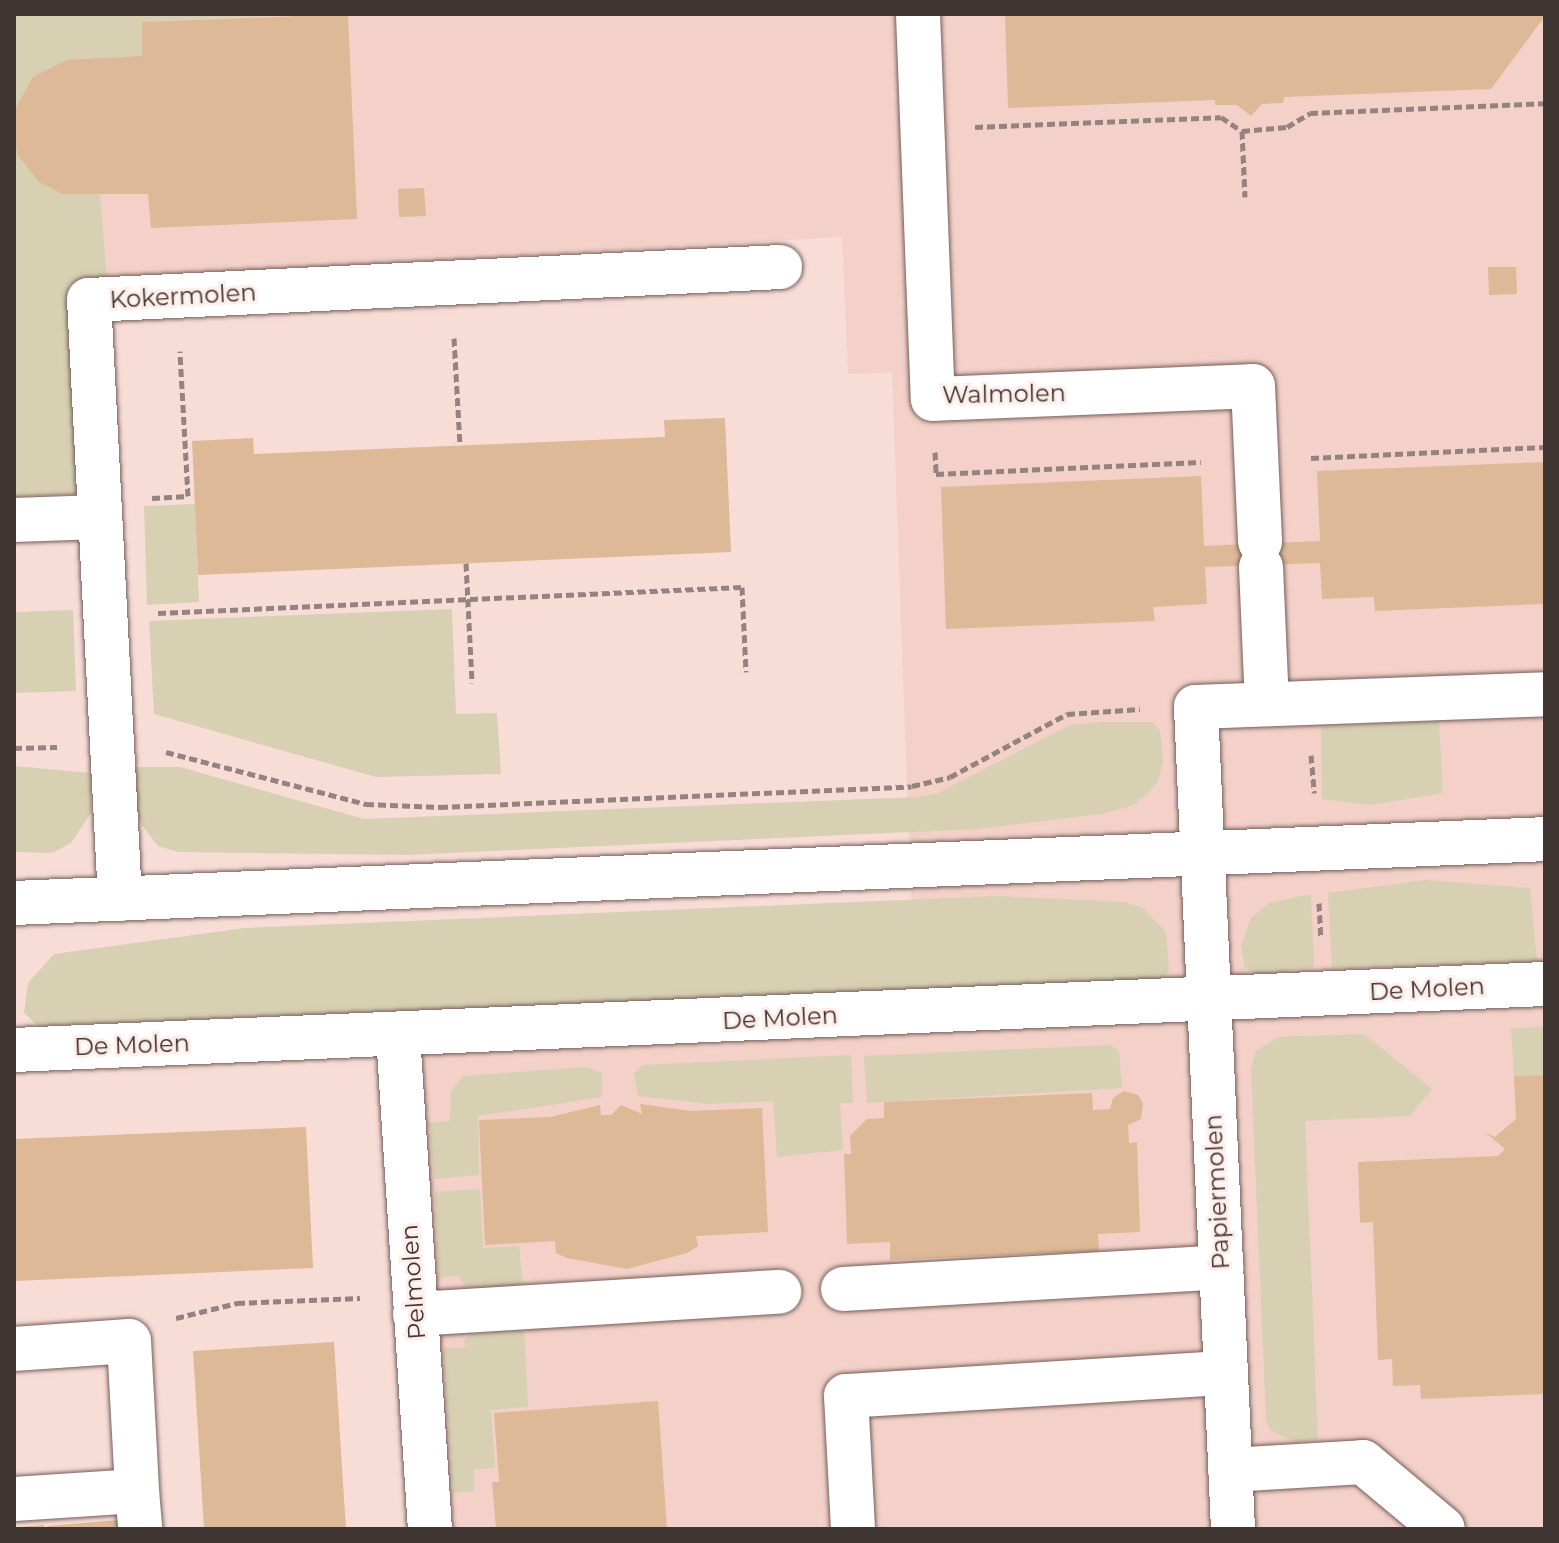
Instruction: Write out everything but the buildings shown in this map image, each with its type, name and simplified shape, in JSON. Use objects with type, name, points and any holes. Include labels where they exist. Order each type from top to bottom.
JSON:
[{"type":"street","name":"Walmolen","points":[[918,14],[933,399],[1253,386],[1267,704]]},
{"type":"street","name":"Kokermolen","points":[[120,899],[89,300],[780,267]]},
{"type":"street","points":[[14,520],[100,509]]},
{"type":"street","points":[[1204,854],[1196,707],[1545,694]]},
{"type":"street","points":[[14,903],[1545,839]]},
{"type":"street","name":"Papiermolen","points":[[1204,854],[1233,1529]]},
{"type":"street","name":"De Molen","points":[[14,1050],[1545,984]]},
{"type":"street","name":"Pelmolen","points":[[398,1035],[430,1529]]},
{"type":"street","points":[[843,1289],[1221,1267]]},
{"type":"street","points":[[415,1305],[779,1292]]},
{"type":"street","points":[[14,1349],[129,1341],[138,1510],[14,1499]]},
{"type":"street","points":[[853,1529],[846,1396],[1225,1373]]},
{"type":"street","points":[[1230,1470],[1363,1462],[1443,1529]]},
{"type":"path","points":[[922,129],[1221,117],[1242,131],[1287,127],[1310,113],[1545,103]]},
{"type":"path","points":[[1242,131],[1245,197]]},
{"type":"path","points":[[451,283],[460,445]]},
{"type":"path","points":[[100,509],[188,496],[188,296]]},
{"type":"path","points":[[466,563],[472,683]]},
{"type":"path","points":[[105,615],[742,587],[746,672]]},
{"type":"path","points":[[112,748],[190,756],[366,804],[440,807],[912,786],[950,777],[1067,714],[1196,707]]},
{"type":"path","points":[[129,1341],[156,1323],[237,1303],[415,1305]]},
{"type":"shaded area","points":[[14,14],[1545,14],[1545,1529],[411,1529],[375,949],[912,925],[892,373],[848,374],[842,237],[14,284]]},
{"type":"shaded area","points":[[14,14],[310,14],[142,22],[143,73],[99,179],[107,281],[69,284],[77,494],[14,497]]},
{"type":"shaded area","points":[[195,504],[199,602],[147,605],[144,506]]},
{"type":"shaded area","points":[[452,609],[456,714],[497,713],[501,774],[376,777],[154,714],[149,621]]},
{"type":"shaded area","points":[[73,610],[76,691],[14,693],[14,612]]},
{"type":"shaded area","points":[[1439,721],[1443,793],[1370,805],[1322,799],[1321,727]]},
{"type":"shaded area","points":[[1152,722],[1160,730],[1163,763],[1158,781],[1147,794],[1131,806],[1101,814],[978,829],[406,855],[178,852],[158,846],[135,816],[132,772],[138,767],[180,767],[364,819],[918,797],[938,793],[1070,725]]},
{"type":"shaded area","points":[[14,766],[91,773],[91,813],[71,843],[52,853],[14,852]]},
{"type":"shaded area","points":[[1426,880],[1530,888],[1537,962],[1332,969],[1328,893]]},
{"type":"shaded area","points":[[1311,894],[1314,967],[1258,975],[1245,968],[1241,946],[1251,918],[1269,903]]},
{"type":"shaded area","points":[[995,896],[1124,902],[1143,908],[1166,932],[1169,971],[1159,979],[38,1026],[24,1013],[28,983],[54,954],[245,928]]},
{"type":"shaded area","points":[[1545,1027],[1545,1075],[1514,1076],[1511,1028]]},
{"type":"shaded area","points":[[1364,1034],[1432,1089],[1410,1116],[1305,1121],[1318,1440],[1295,1442],[1270,1430],[1266,1420],[1251,1068],[1256,1051],[1278,1037]]},
{"type":"shaded area","points":[[1110,1045],[1119,1051],[1122,1088],[867,1103],[864,1056]]},
{"type":"shaded area","points":[[851,1055],[853,1103],[840,1103],[843,1150],[777,1157],[773,1101],[710,1104],[638,1096],[634,1073],[643,1065]]},
{"type":"shaded area","points":[[587,1067],[602,1073],[602,1097],[478,1116],[479,1175],[434,1179],[429,1123],[450,1121],[451,1091],[463,1076]]},
{"type":"shaded area","points":[[480,1189],[483,1248],[519,1246],[523,1288],[467,1289],[458,1276],[439,1277],[434,1192]]},
{"type":"shaded area","points":[[524,1331],[528,1407],[491,1410],[495,1468],[474,1469],[474,1491],[453,1493],[443,1348],[465,1348],[464,1340],[472,1334]]}]
